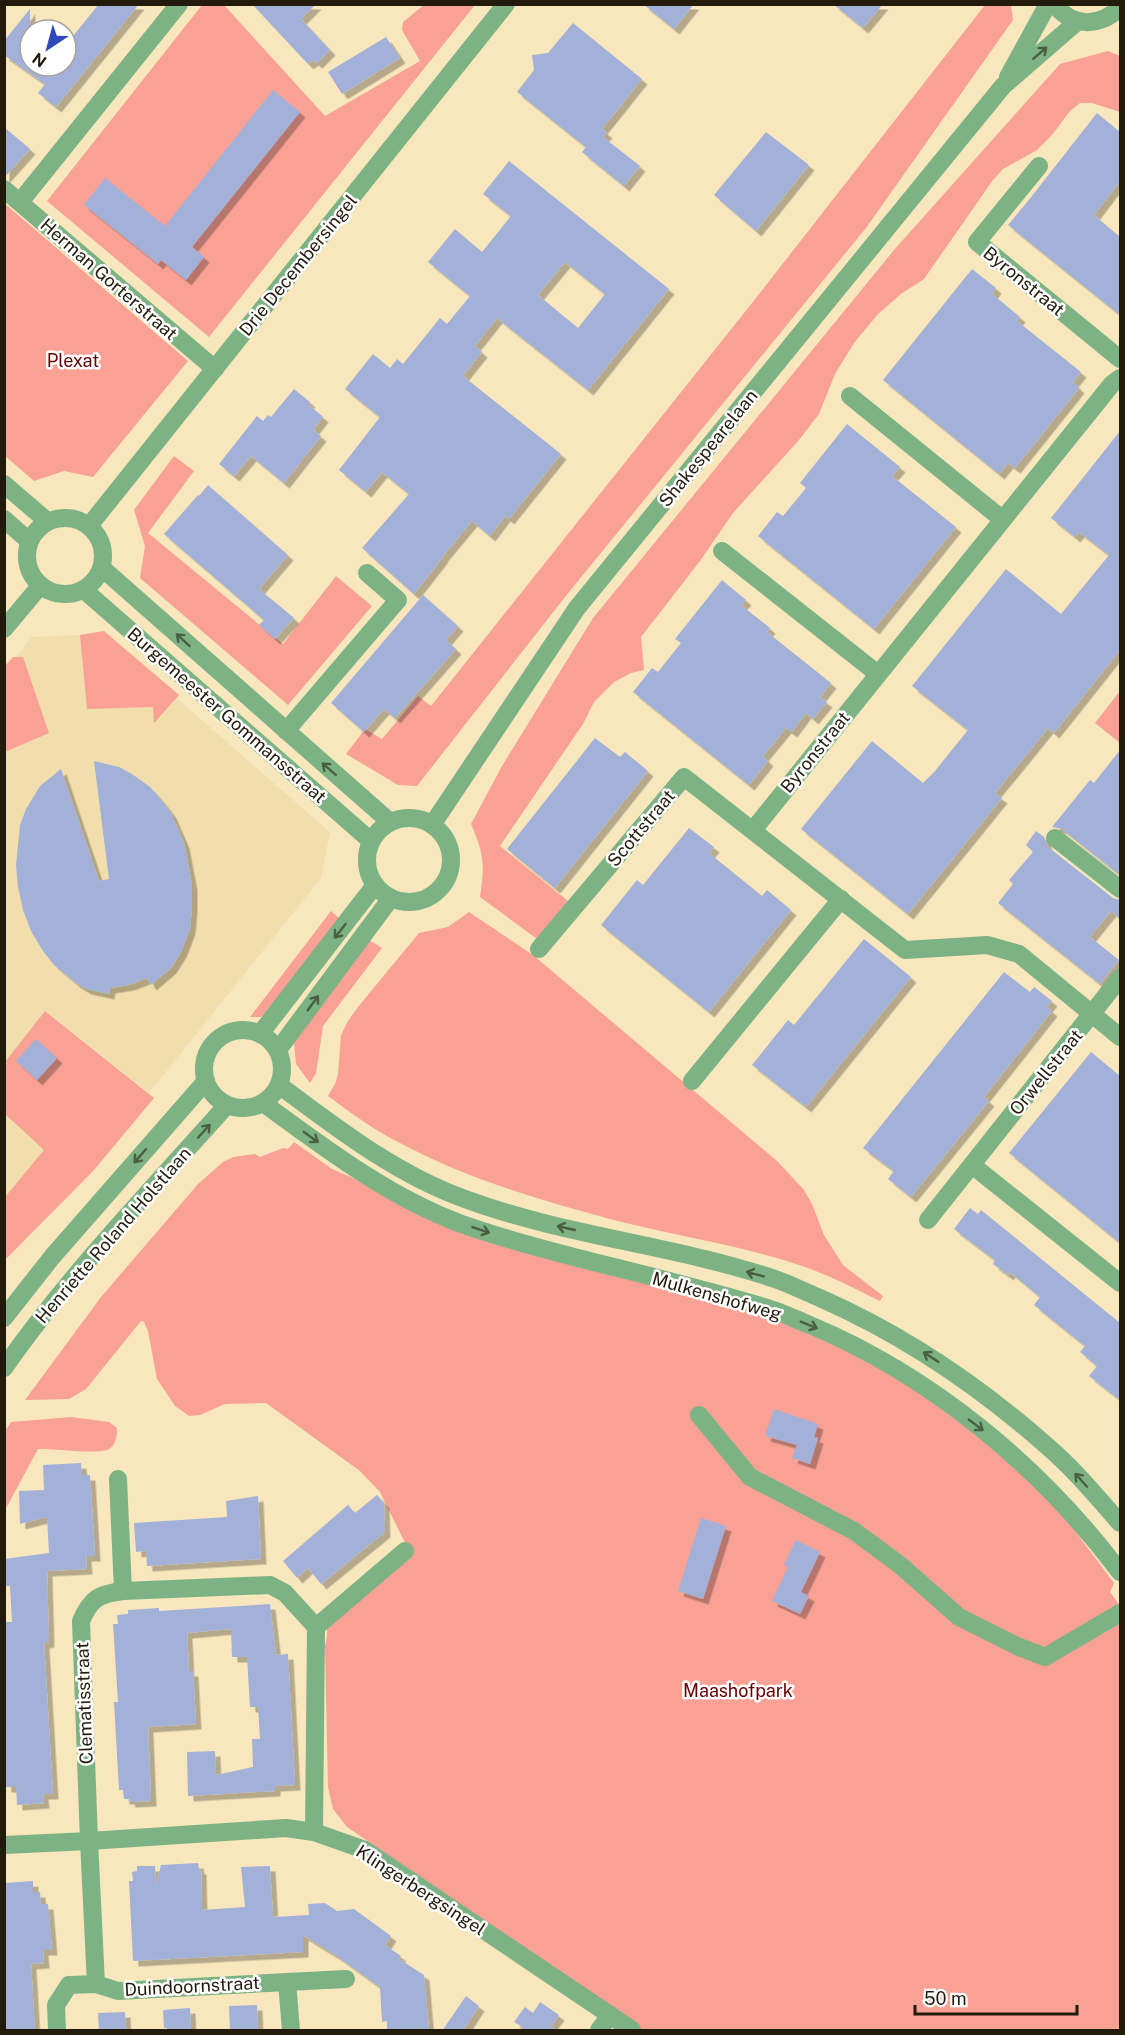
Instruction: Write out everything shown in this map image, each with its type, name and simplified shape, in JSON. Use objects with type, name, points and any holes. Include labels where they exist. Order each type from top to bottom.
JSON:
[{"type":"street","points":[[20,202],[179,4]]},
{"type":"street","name":"Drie Decembersingel","points":[[89,526],[506,4]]},
{"type":"street","name":"Shakespearelaan","points":[[1003,86],[1048,4]]},
{"type":"street","points":[[1054,4],[1061,13],[1078,21],[1097,22],[1118,16]]},
{"type":"street","name":"Shakespearelaan","points":[[432,825],[578,608],[1003,86],[1078,21]]},
{"type":"street","name":"Byronstraat","points":[[1040,166],[976,243],[1120,359]]},
{"type":"street","name":"Herman Gorterstraat","points":[[4,189],[215,369]]},
{"type":"street","name":"Byronstraat","points":[[753,830],[1002,519],[1112,384],[1120,378]]},
{"type":"street","points":[[850,396],[1002,519]]},
{"type":"street","points":[[4,484],[47,522]]},
{"type":"street","points":[[58,518],[80,520],[89,526],[102,545],[104,557],[102,568],[94,581],[84,590],[74,594],[63,595],[40,586],[29,571],[27,562],[29,541],[37,530],[47,522],[58,518]]},
{"type":"street","points":[[4,519],[29,541]]},
{"type":"street","points":[[722,551],[878,674]]},
{"type":"street","name":"Burgemeester Gommansstraat","points":[[102,568],[390,822]]},
{"type":"street","name":"Burgemeester Gommansstraat","points":[[286,731],[398,600],[367,573]]},
{"type":"street","points":[[4,630],[40,586]]},
{"type":"street","name":"Burgemeester Gommansstraat","points":[[84,590],[371,841]]},
{"type":"street","name":"Scottstraat","points":[[539,949],[684,777],[905,950],[987,945],[1018,954],[1120,1037]]},
{"type":"street","points":[[400,818],[422,820],[432,825],[441,833],[449,850],[450,868],[446,880],[433,894],[416,901],[391,898],[375,885],[370,874],[367,852],[371,841],[379,830],[400,818]]},
{"type":"street","points":[[1055,838],[1120,890]]},
{"type":"street","points":[[260,1034],[375,885]]},
{"type":"street","points":[[278,1050],[391,898]]},
{"type":"street","points":[[692,1081],[841,900]]},
{"type":"street","name":"Orwellstraat","points":[[928,1220],[1120,978]]},
{"type":"street","points":[[235,1031],[251,1031],[270,1041],[278,1050],[283,1073],[272,1096],[263,1103],[245,1109],[227,1105],[214,1096],[204,1072],[207,1055],[216,1040],[235,1031]]},
{"type":"street","name":"Henriette Roland Holstlaan","points":[[4,1318],[52,1257],[206,1081]]},
{"type":"street","name":"Mulkenshofweg","points":[[279,1085],[340,1131],[396,1167],[464,1199],[520,1217],[776,1279],[882,1328],[960,1376],[1048,1447],[1120,1523]]},
{"type":"street","name":"Mulkenshofweg","points":[[263,1103],[338,1157],[388,1189],[458,1223],[519,1243],[766,1307],[844,1339],[879,1358],[944,1401],[1024,1464],[1060,1500],[1120,1572]]},
{"type":"street","name":"Henriette Roland Holstlaan","points":[[4,1368],[34,1325],[75,1274],[227,1105]]},
{"type":"street","points":[[972,1165],[1120,1283]]},
{"type":"street","points":[[699,1415],[750,1477],[854,1531],[900,1564],[959,1617],[1019,1647],[1045,1657],[1120,1613]]},
{"type":"street","points":[[118,1479],[123,1591]]},
{"type":"street","points":[[314,1832],[316,1628],[405,1551]]},
{"type":"street","name":"Clematisstraat","points":[[89,1841],[81,1622],[88,1604],[104,1594],[123,1591],[270,1585],[285,1593],[316,1628]]},
{"type":"street","name":"Klingerbergsingel","points":[[4,1845],[286,1828],[314,1832],[365,1850],[632,2031]]},
{"type":"street","points":[[89,1841],[96,1984]]},
{"type":"street","name":"Duindoornstraat","points":[[57,2031],[56,2005],[69,1985],[96,1984],[118,1991],[346,1979]]},
{"type":"street","points":[[288,1982],[291,2031]]},
{"type":"street","points":[[599,2031],[610,2015]]},
{"type":"shaded area","points":[[103,634],[330,832],[321,878],[149,1093],[46,1011],[5,1062],[5,671],[32,637]]},
{"type":"shaded area","points":[[5,1095],[69,1146],[5,1223]]},
{"type":"green space","points":[[425,4],[475,5],[209,337],[47,201],[202,5],[224,5],[325,116],[420,61],[402,30],[403,22]]},
{"type":"green space","points":[[985,5],[1011,5],[1013,20],[866,228],[565,597],[417,786],[398,785],[346,754],[365,729],[382,739],[418,696],[431,706],[752,303]]},
{"type":"green space","points":[[1108,51],[1120,56],[1120,112],[1092,103],[1080,103],[1070,111],[1037,150],[1003,169],[993,180],[924,279],[901,294],[878,314],[854,343],[835,374],[819,414],[799,440],[733,513],[700,561],[641,637],[644,670],[631,673],[614,682],[594,702],[583,724],[500,846],[568,901],[537,939],[480,897],[483,876],[482,859],[479,843],[471,824],[502,766],[593,618],[894,250],[1060,64]]},
{"type":"green space","name":"Plexat","points":[[4,203],[188,361],[93,477],[64,471],[34,481],[5,456]]},
{"type":"green space","points":[[174,456],[194,471],[148,533],[283,644],[336,576],[372,606],[288,705],[140,578],[145,546],[134,510]]},
{"type":"green space","points":[[104,631],[179,695],[154,723],[153,707],[87,709],[80,635]]},
{"type":"green space","points":[[13,657],[23,657],[49,733],[5,752],[5,666]]},
{"type":"green space","points":[[1120,691],[1120,743],[1095,723]]},
{"type":"green space","points":[[331,911],[341,920],[271,1010],[261,1017],[250,1017]]},
{"type":"green space","points":[[469,912],[533,955],[777,1161],[804,1190],[824,1235],[843,1265],[883,1296],[880,1301],[824,1274],[781,1259],[610,1219],[529,1196],[476,1177],[425,1156],[390,1138],[328,1096],[338,1074],[341,1035],[358,1007],[419,933],[448,927]]},
{"type":"green space","points":[[369,940],[382,948],[323,1026],[316,1073],[310,1083],[296,1064],[294,1043]]},
{"type":"green space","points":[[45,1011],[154,1098],[94,1170],[5,1260],[5,1197],[44,1150],[5,1114],[5,1062]]},
{"type":"green space","name":"Maashofpark","points":[[294,1142],[332,1169],[432,1212],[666,1290],[725,1302],[787,1322],[886,1369],[1003,1453],[1066,1519],[1114,1583],[1110,1592],[1120,1606],[1120,2030],[638,2030],[541,1960],[347,1827],[333,1809],[328,1787],[325,1646],[327,1626],[409,1551],[380,1492],[360,1471],[266,1403],[225,1404],[200,1415],[189,1416],[175,1406],[157,1379],[148,1331],[144,1322],[141,1321],[86,1389],[69,1399],[25,1400],[101,1297],[198,1184],[223,1162],[233,1157],[255,1154],[260,1157],[283,1148],[288,1149]]},
{"type":"green space","points":[[71,1417],[109,1422],[117,1428],[113,1445],[103,1451],[38,1449],[5,1510],[5,1431],[11,1422]]},
{"type":"building","points":[[99,4],[139,4],[56,107],[38,93],[45,84],[37,78],[78,78],[78,30]]},
{"type":"building","points":[[252,4],[316,4],[301,19],[330,50],[317,63],[313,60],[308,64]]},
{"type":"building","points":[[643,4],[694,4],[674,29]]},
{"type":"building","points":[[833,4],[883,4],[863,28]]},
{"type":"building","points":[[30,9],[30,18],[23,18]]},
{"type":"building","points":[[573,23],[642,79],[602,129],[607,133],[603,137],[640,166],[624,186],[582,152],[586,147],[517,92],[534,70],[532,55],[548,53]]},
{"type":"building","points":[[18,24],[18,65],[4,55],[4,41]]},
{"type":"building","points":[[386,37],[400,58],[342,94],[328,72]]},
{"type":"building","points":[[273,90],[300,112],[192,247],[204,257],[186,280],[161,260],[158,264],[84,205],[105,178],[165,226]]},
{"type":"building","points":[[1097,113],[1120,132],[1120,181],[1094,215],[1120,237],[1120,315],[1008,225]]},
{"type":"building","points":[[4,127],[30,149],[4,178]]},
{"type":"building","points":[[766,132],[809,165],[756,231],[714,195]]},
{"type":"building","points":[[509,161],[669,289],[588,390],[497,318],[475,346],[482,352],[463,376],[561,454],[509,519],[505,516],[490,536],[472,521],[414,594],[362,548],[409,494],[382,472],[366,492],[339,470],[380,417],[345,389],[373,354],[390,368],[397,359],[403,364],[440,318],[447,324],[470,296],[428,262],[455,229],[482,252],[511,216],[483,194]],"holes":[[[565,262],[605,294],[578,328],[538,295]]]},
{"type":"building","points":[[972,269],[996,288],[992,294],[1020,317],[1017,321],[1081,372],[1073,382],[1079,388],[1015,468],[1008,463],[999,474],[883,380]]},
{"type":"building","points":[[294,389],[323,417],[313,430],[321,436],[284,483],[251,456],[234,476],[219,464],[257,416],[263,421],[268,415],[271,417]]},
{"type":"building","points":[[847,424],[900,467],[892,476],[956,527],[874,629],[758,536],[777,512],[783,516],[806,488],[800,483]]},
{"type":"building","points":[[1120,431],[1120,650],[1054,733],[1048,728],[995,793],[1002,798],[908,914],[801,829],[872,741],[923,783],[968,730],[912,686],[1006,569],[1061,614],[1109,555],[1079,532],[1075,537],[1051,518]]},
{"type":"building","points":[[208,485],[288,555],[259,589],[294,618],[275,639],[259,625],[264,620],[164,534]]},
{"type":"building","points":[[722,580],[746,600],[741,605],[770,628],[767,632],[831,683],[820,697],[827,702],[813,719],[806,713],[792,732],[786,728],[763,756],[768,761],[749,785],[633,692],[652,668],[658,672],[681,643],[675,639]]},
{"type":"building","points":[[423,595],[458,626],[446,640],[456,649],[395,718],[384,709],[364,732],[331,703]]},
{"type":"building","points":[[595,738],[620,757],[625,752],[648,771],[555,888],[507,849]]},
{"type":"building","points":[[1120,750],[1120,875],[1062,829],[1052,827],[1090,780],[1094,783]]},
{"type":"building","points":[[94,761],[119,767],[132,774],[150,787],[162,801],[171,813],[184,843],[192,885],[190,929],[181,952],[171,968],[151,985],[147,978],[129,985],[110,988],[109,994],[86,989],[76,983],[54,965],[43,951],[31,931],[23,910],[16,865],[20,825],[26,809],[40,786],[61,769],[99,881],[109,879]]},
{"type":"building","points":[[689,828],[714,847],[709,853],[762,896],[767,890],[791,910],[709,1012],[601,925],[637,880],[643,885]]},
{"type":"building","points":[[1036,831],[1044,837],[1048,847],[1113,898],[1120,900],[1120,919],[1111,911],[1090,937],[1119,960],[1100,984],[998,903],[1013,884],[1009,880],[1033,852],[1026,845]]},
{"type":"building","points":[[864,939],[911,977],[806,1107],[752,1065],[788,1020],[794,1025]]},
{"type":"building","points":[[1004,972],[1030,992],[1034,987],[1052,1001],[1047,1007],[1052,1011],[984,1097],[989,1101],[911,1197],[888,1179],[894,1171],[863,1148]]},
{"type":"building","points":[[36,1039],[57,1058],[37,1080],[16,1061]]},
{"type":"building","points":[[1091,1052],[1120,1076],[1120,1243],[1009,1153]]},
{"type":"building","points":[[970,1208],[978,1214],[981,1210],[1120,1323],[1120,1400],[1089,1376],[1097,1366],[1080,1352],[1085,1346],[1034,1305],[1040,1297],[1010,1272],[1008,1275],[993,1264],[995,1260],[954,1229]]},
{"type":"building","points":[[774,1409],[818,1424],[814,1437],[818,1438],[810,1464],[792,1458],[797,1445],[765,1436]]},
{"type":"building","points":[[81,1463],[82,1475],[90,1475],[95,1556],[86,1556],[87,1569],[47,1571],[49,1642],[44,1643],[53,1794],[43,1794],[44,1803],[17,1805],[16,1787],[6,1787],[4,1764],[4,1682],[6,1682],[4,1622],[12,1622],[10,1586],[6,1586],[4,1559],[49,1553],[47,1517],[20,1524],[19,1491],[44,1490],[43,1465]]},
{"type":"building","points":[[377,1495],[384,1503],[385,1532],[321,1584],[308,1568],[297,1578],[283,1561],[348,1505],[355,1513]]},
{"type":"building","points":[[258,1496],[261,1559],[147,1566],[146,1551],[136,1552],[134,1523],[227,1517],[226,1501]]},
{"type":"building","points":[[701,1518],[726,1526],[703,1599],[678,1591]]},
{"type":"building","points":[[796,1540],[820,1552],[801,1592],[809,1596],[800,1614],[772,1601],[788,1567],[784,1565]]},
{"type":"building","points":[[270,1604],[276,1655],[288,1654],[295,1785],[275,1786],[275,1791],[188,1796],[187,1752],[215,1751],[216,1775],[253,1767],[252,1739],[260,1739],[258,1707],[250,1707],[247,1657],[232,1657],[231,1629],[187,1633],[189,1671],[193,1671],[196,1724],[148,1727],[151,1801],[130,1802],[129,1799],[124,1799],[123,1790],[119,1790],[114,1702],[118,1702],[113,1624],[118,1624],[117,1615],[128,1614],[128,1610],[159,1608],[159,1611]]},
{"type":"building","points":[[198,1863],[201,1869],[202,1910],[245,1907],[241,1867],[270,1866],[273,1917],[309,1915],[308,1904],[325,1903],[337,1911],[354,1909],[391,1936],[385,1945],[401,1956],[399,1959],[424,1975],[429,2031],[387,2031],[387,2021],[382,2022],[380,1987],[303,1935],[303,1952],[133,1961],[129,1881],[133,1881],[132,1872],[137,1871],[137,1866],[155,1866],[156,1885],[161,1865]]},
{"type":"building","points":[[33,1881],[33,1892],[40,1892],[41,1904],[48,1904],[52,1950],[43,1950],[44,1963],[31,1964],[35,2031],[4,2031],[4,1883]]},
{"type":"building","points":[[466,1996],[479,2006],[463,2031],[442,2031]]},
{"type":"building","points":[[540,2002],[559,2015],[551,2026],[557,2031],[521,2031],[523,2027],[514,2022],[525,2007],[533,2013]]},
{"type":"building","points":[[257,2005],[258,2031],[230,2031],[229,2006]]},
{"type":"building","points":[[190,2008],[191,2031],[167,2031],[167,2028],[164,2028],[163,2010]]},
{"type":"building","points":[[125,2012],[126,2031],[99,2031],[98,2013]]}]
